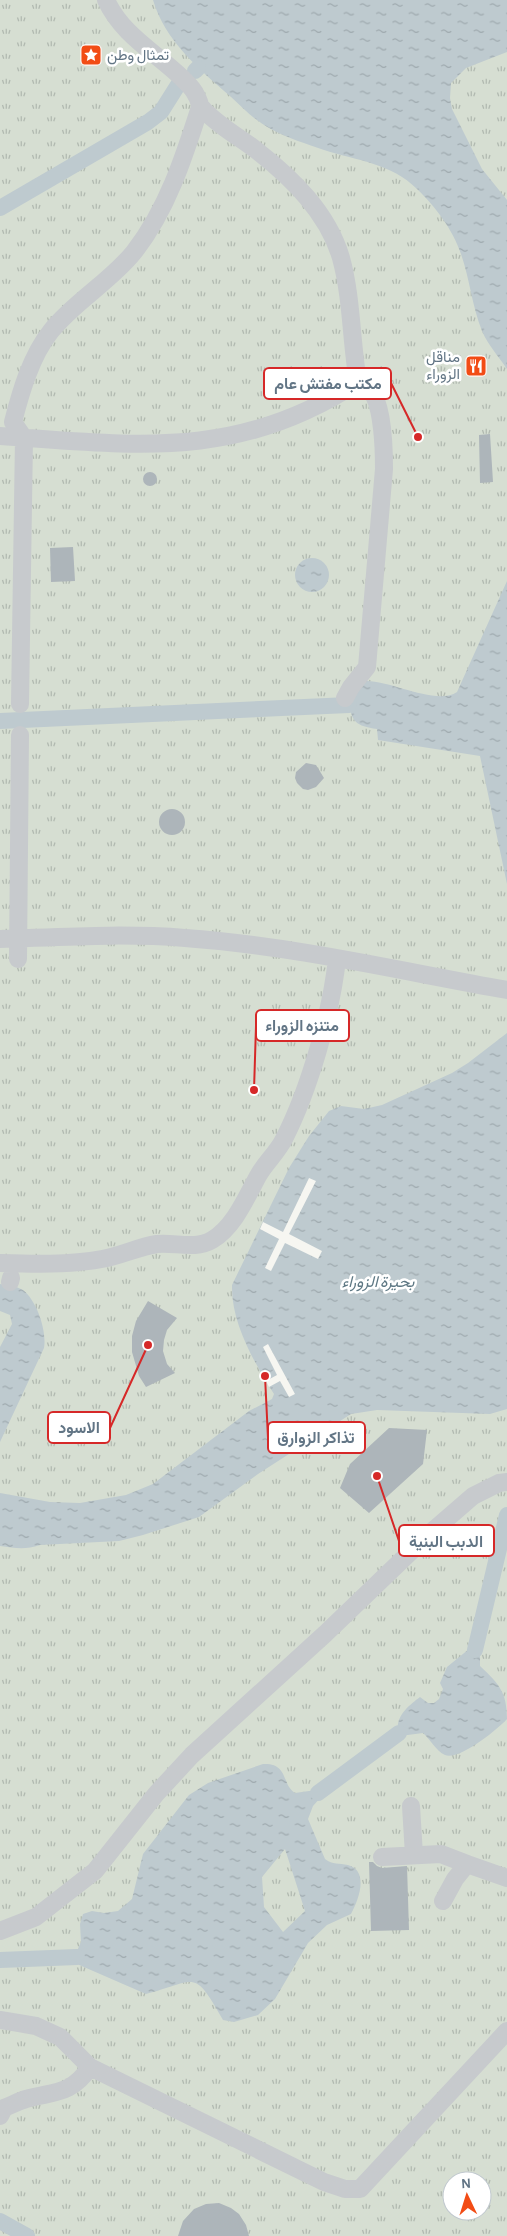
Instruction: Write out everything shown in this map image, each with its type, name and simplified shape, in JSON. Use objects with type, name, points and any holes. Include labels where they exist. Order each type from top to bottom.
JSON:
[{"type":"street","points":[[106,0],[124,29],[168,64],[189,84],[197,96],[200,107],[227,131],[255,149],[287,177],[307,198],[328,227],[340,257],[345,278],[358,382],[373,392],[382,423],[384,469],[367,667],[345,698]]},
{"type":"street","points":[[20,704],[24,438],[13,422],[22,390],[39,349],[52,330],[124,264],[148,231],[180,168],[200,107]]},
{"type":"street","points":[[0,436],[143,445],[218,439],[278,422],[340,393],[358,382]]},
{"type":"street","points":[[18,959],[20,735]]},
{"type":"street","points":[[0,939],[114,934],[186,938],[264,947],[507,990]]},
{"type":"street","points":[[0,1263],[62,1263],[102,1259],[147,1246],[172,1244],[200,1246],[213,1239],[227,1226],[259,1174],[283,1142],[300,1104],[332,994],[337,959]]},
{"type":"street","points":[[0,1931],[36,1917],[95,1871],[156,1794],[192,1755],[325,1634],[436,1528],[473,1496],[499,1483],[507,1482]]},
{"type":"street","points":[[411,1806],[414,1855]]},
{"type":"street","points":[[382,1857],[441,1854],[507,1878]]},
{"type":"street","points":[[442,1901],[455,1879],[467,1864]]},
{"type":"street","points":[[0,2020],[36,2026],[60,2037],[90,2066],[324,2182],[345,2189],[360,2189],[507,2032]]},
{"type":"street","points":[[2,2116],[4,2108],[27,2099],[57,2094],[76,2084],[90,2066]]},
{"type":"green space","points":[[0,0],[507,0],[507,2236],[0,2236]]},
{"type":"water","points":[[153,0],[507,0],[507,52],[466,68],[451,83],[450,98],[452,109],[482,169],[507,200],[507,369],[490,346],[482,331],[458,245],[443,219],[424,196],[407,180],[385,168],[297,141],[265,126],[249,114],[184,53],[158,15]]},
{"type":"water","points":[[312,558],[319,559],[324,563],[328,568],[328,582],[324,587],[319,591],[312,592],[305,591],[300,587],[296,582],[295,575],[296,568],[300,563],[305,559]]},
{"type":"water","points":[[507,581],[507,884],[480,756],[378,740],[377,729],[359,724],[353,718],[349,701],[367,681],[426,695],[448,696],[457,692]]},
{"type":"water","name":"بحيرة الزوراء","points":[[507,1033],[507,1409],[490,1414],[377,1410],[351,1414],[258,1474],[199,1517],[119,1541],[40,1545],[25,1548],[0,1546],[0,1493],[50,1502],[80,1503],[126,1495],[153,1484],[249,1411],[272,1399],[274,1394],[245,1342],[235,1314],[232,1285],[289,1168],[309,1136],[329,1111],[341,1106],[364,1109],[382,1105],[452,1073]]},
{"type":"water","points":[[0,1284],[23,1290],[33,1301],[40,1317],[45,1341],[44,1348],[0,1442],[0,1347],[12,1324],[10,1315],[0,1311]]},
{"type":"water","points":[[469,1649],[480,1651],[480,1666],[501,1689],[507,1710],[507,1719],[478,1743],[451,1756],[442,1753],[423,1733],[400,1736],[398,1724],[402,1714],[420,1697],[428,1703],[434,1703],[439,1699],[443,1689],[440,1683],[447,1667]]},
{"type":"water","points":[[263,1764],[277,1767],[281,1770],[288,1785],[295,1793],[316,1790],[321,1797],[313,1806],[308,1819],[325,1859],[336,1864],[355,1868],[359,1873],[360,1880],[357,1902],[351,1914],[327,1925],[308,1943],[275,1999],[258,2015],[234,2022],[223,2020],[205,1992],[199,1985],[192,1982],[146,1994],[77,1964],[77,1951],[81,1942],[80,1924],[83,1914],[92,1911],[104,1913],[118,1911],[132,1899],[143,1854],[189,1795],[208,1783]],"holes":[[[285,1849],[305,1911],[283,1932],[264,1907],[262,1877]]]},
{"type":"pier","points":[[309,1178],[316,1181],[289,1234],[322,1251],[318,1259],[285,1243],[271,1271],[265,1268],[279,1239],[260,1229],[263,1222],[283,1232]]},
{"type":"pier","points":[[268,1344],[295,1394],[289,1397],[280,1381],[269,1387],[266,1381],[277,1375],[263,1347]]},
{"type":"building","points":[[490,434],[493,482],[480,483],[479,435]]},
{"type":"building","points":[[147,472],[153,472],[157,479],[153,486],[147,486],[143,482],[143,476]]},
{"type":"building","points":[[73,547],[75,581],[51,582],[50,548]]},
{"type":"building","points":[[306,763],[316,765],[324,778],[316,787],[308,790],[303,789],[295,778],[296,772]]},
{"type":"building","points":[[172,809],[181,813],[185,822],[181,831],[172,835],[163,831],[159,822],[163,813]]},
{"type":"building","points":[[148,1301],[177,1318],[167,1330],[163,1351],[167,1364],[175,1373],[146,1387],[139,1376],[132,1352],[132,1336],[136,1321]]},
{"type":"building","points":[[389,1428],[427,1430],[423,1464],[369,1513],[340,1488],[350,1464]]},
{"type":"building","points":[[369,1862],[373,1862],[382,1868],[407,1866],[409,1930],[371,1931]]},
{"type":"building","points":[[219,2203],[239,2214],[246,2225],[249,2236],[178,2236],[183,2221],[194,2209],[206,2204]]},
{"type":"waterway","points":[[195,71],[198,68]]},
{"type":"waterway","points":[[0,208],[148,122],[161,112],[178,85]]},
{"type":"waterway","points":[[0,721],[349,705]]},
{"type":"waterway","points":[[475,1650],[507,1515]]},
{"type":"waterway","points":[[318,1793],[399,1733]]},
{"type":"waterway","points":[[0,1960],[77,1957]]},
{"type":"waterway","points":[[0,2221],[27,2236]]},
{"type":"place","name":"تمثال وطن","points":[[91,55]]},
{"type":"place","name":"مناقل الزوراء","points":[[476,366]]},
{"type":"place","name":"مكتب مفتش عام","points":[[418,437]]},
{"type":"place","name":"متنزه الزوراء","points":[[254,1090]]},
{"type":"place","name":"الاسود","points":[[148,1345]]},
{"type":"place","name":"تذاكر الزوارق","points":[[265,1376]]},
{"type":"place","name":"الدبب البنية","points":[[377,1476]]}]
